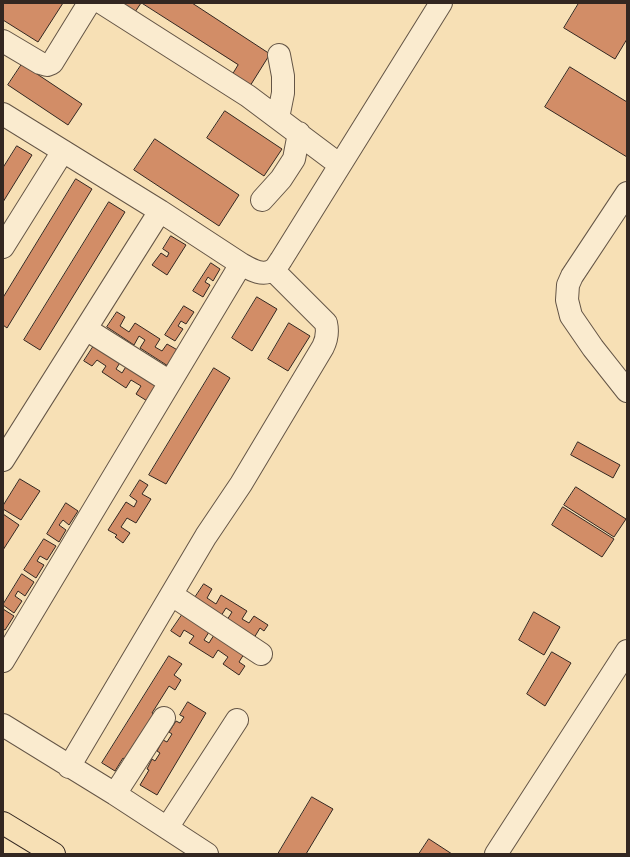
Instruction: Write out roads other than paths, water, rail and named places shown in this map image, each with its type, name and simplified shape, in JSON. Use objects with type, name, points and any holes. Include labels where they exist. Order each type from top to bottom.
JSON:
[{"type":"main road","points":[[3,823],[54,854]]},
{"type":"lane","points":[[3,41],[40,63],[47,65],[52,63],[89,3]]},
{"type":"lane","points":[[102,3],[248,96],[340,165]]},
{"type":"lane","points":[[3,114],[160,211],[241,264],[251,270],[263,273],[273,270],[282,260],[441,3]]},
{"type":"lane","points":[[278,118],[283,93],[279,55]]},
{"type":"lane","points":[[262,200],[281,179],[294,159],[299,133]]},
{"type":"lane","points":[[3,247],[64,151]]},
{"type":"lane","points":[[627,193],[572,276],[568,285],[567,300],[571,316],[593,348],[627,391]]},
{"type":"lane","points":[[3,460],[160,211]]},
{"type":"lane","points":[[3,661],[241,264]]},
{"type":"lane","points":[[69,767],[206,536],[242,484],[326,340],[328,331],[326,323],[273,270]]},
{"type":"lane","points":[[86,329],[170,382]]},
{"type":"lane","points":[[172,595],[261,654]]},
{"type":"lane","points":[[496,854],[627,651]]},
{"type":"lane","points":[[115,794],[164,718]]},
{"type":"lane","points":[[167,828],[237,720]]},
{"type":"lane","points":[[3,725],[115,794],[207,854]]}]
